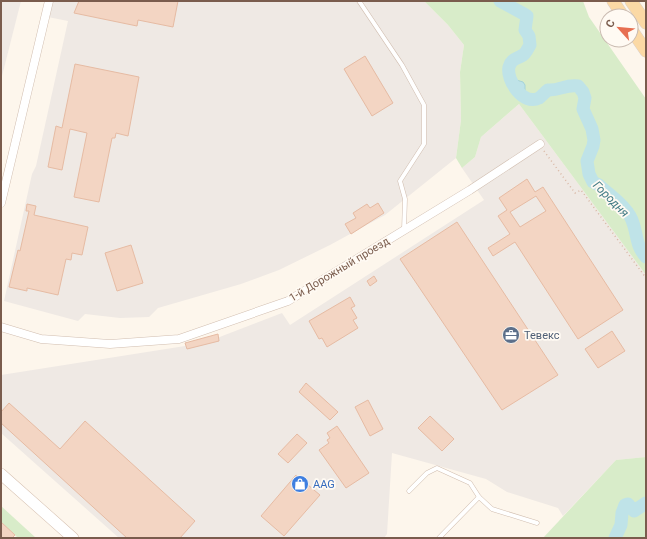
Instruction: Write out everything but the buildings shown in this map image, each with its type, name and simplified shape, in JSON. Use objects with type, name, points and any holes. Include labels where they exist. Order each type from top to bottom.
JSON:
[{"type":"main road","points":[[631,1],[646,24]]},
{"type":"main road","points":[[639,41],[646,51]]},
{"type":"main road","points":[[1,474],[73,538]]},
{"type":"street","points":[[1,203],[49,1]]},
{"type":"street","name":"1-й Дорожный проезд","points":[[1,327],[41,339],[103,344],[179,339],[288,301],[470,190],[540,144]]},
{"type":"lane","points":[[360,1],[402,65],[424,105],[424,144],[400,181],[405,200],[404,231]]},
{"type":"lane","points":[[409,491],[427,472],[437,468],[470,483],[479,497],[492,509],[537,523]]},
{"type":"lane","points":[[439,538],[479,497]]},
{"type":"path","points":[[540,144],[575,193],[580,190],[646,278]]},
{"type":"shaded area","points":[[1,1],[21,1],[1,80]]},
{"type":"shaded area","points":[[51,1],[424,1],[448,25],[464,45],[460,72],[461,120],[456,158],[385,215],[330,245],[279,270],[241,284],[158,308],[149,317],[120,318],[85,314],[78,321],[4,301],[68,21],[48,17]]},
{"type":"shaded area","points":[[519,104],[646,275],[646,457],[616,460],[563,516],[558,508],[507,492],[486,479],[392,453],[387,534],[384,538],[119,538],[1,433],[1,375],[204,343],[282,313],[290,325],[484,200],[462,168],[475,157],[481,137]]},
{"type":"green space","points":[[424,1],[583,1],[589,17],[599,31],[599,48],[611,48],[646,99],[646,275],[519,104],[481,137],[475,157],[462,168],[456,158],[461,120],[460,72],[464,45],[448,25]]},
{"type":"green space","points":[[646,457],[646,538],[543,538],[616,460]]},
{"type":"green space","points":[[1,506],[36,538],[18,538],[1,522]]},
{"type":"water","points":[[513,79],[523,82],[525,85],[525,94],[518,97],[511,91],[509,84]]},
{"type":"waterway","name":"Городня","points":[[500,1],[527,16],[525,30],[529,36],[530,45],[524,54],[510,64],[509,72],[513,85],[522,95],[533,99],[539,98],[548,90],[556,90],[570,86],[578,86],[583,92],[585,98],[583,109],[592,129],[594,140],[587,161],[589,174],[593,182],[599,185],[627,211],[634,226],[642,252],[646,257]]},
{"type":"waterway","name":"Городня","points":[[615,538],[621,525],[622,513],[625,505],[628,504],[634,511],[646,503]]},
{"type":"place","name":"Тевекс","points":[[511,335]]},
{"type":"place","name":"AAG","points":[[300,484]]}]
